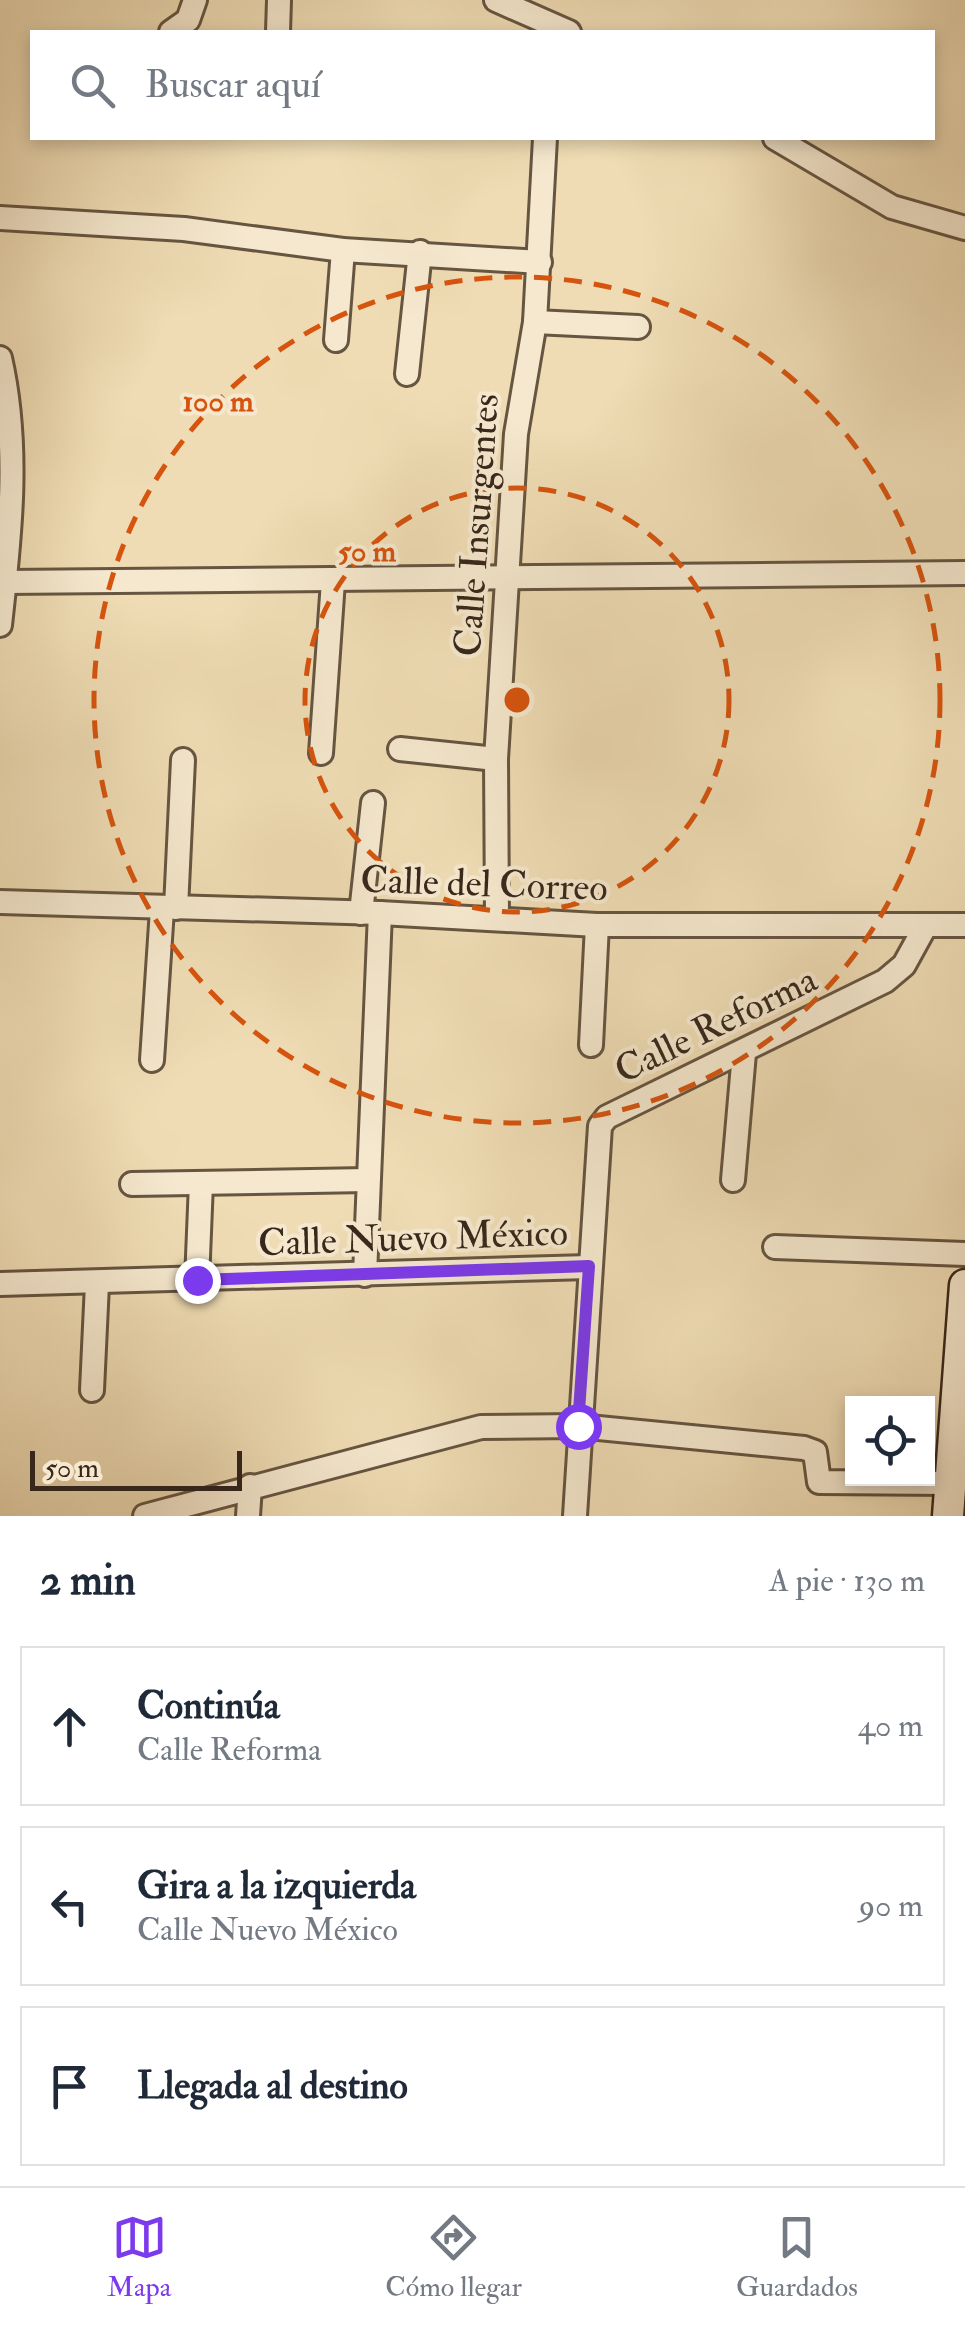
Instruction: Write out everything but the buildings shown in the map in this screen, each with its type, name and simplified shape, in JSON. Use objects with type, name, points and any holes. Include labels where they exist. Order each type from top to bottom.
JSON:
[{"type":"main road","points":[[948,1516],[955,1472],[965,1285]]},
{"type":"street","points":[[173,30],[188,20],[195,0]]},
{"type":"street","points":[[278,30],[279,0]]},
{"type":"street","points":[[496,0],[555,22]]},
{"type":"street","name":"Calle Insurgentes","points":[[498,919],[496,759],[516,434],[535,322],[540,262],[544,140]]},
{"type":"street","points":[[778,140],[892,207],[965,228]]},
{"type":"street","points":[[0,218],[184,230],[343,250],[540,262]]},
{"type":"street","points":[[336,340],[343,250]]},
{"type":"street","points":[[407,374],[420,252]]},
{"type":"street","points":[[535,322],[638,327]]},
{"type":"street","points":[[0,358],[11,425],[0,625]]},
{"type":"street","points":[[5,582],[965,573]]},
{"type":"street","points":[[321,753],[333,580]]},
{"type":"street","points":[[400,749],[496,759]]},
{"type":"street","points":[[152,1060],[184,760]]},
{"type":"street","points":[[365,1274],[373,802]]},
{"type":"street","name":"Calle del Correo","points":[[0,902],[371,913],[597,925],[965,925]]},
{"type":"street","points":[[591,1044],[597,925]]},
{"type":"street","name":"Calle Reforma","points":[[575,1516],[600,1126],[607,1117],[885,982],[904,964],[926,925]]},
{"type":"street","points":[[733,1180],[744,1052]]},
{"type":"street","points":[[132,1184],[368,1180]]},
{"type":"street","points":[[197,1280],[201,1183]]},
{"type":"street","points":[[776,1247],[965,1254]]},
{"type":"street","name":"Calle Nuevo México","points":[[0,1284],[589,1266]]},
{"type":"street","points":[[92,1390],[97,1284]]},
{"type":"street","points":[[145,1516],[480,1427],[578,1426],[804,1448],[814,1452],[819,1482],[955,1472]]},
{"type":"street","points":[[248,1516],[250,1486]]},
{"type":"route","points":[[197,1280],[589,1266],[578,1426]]}]
